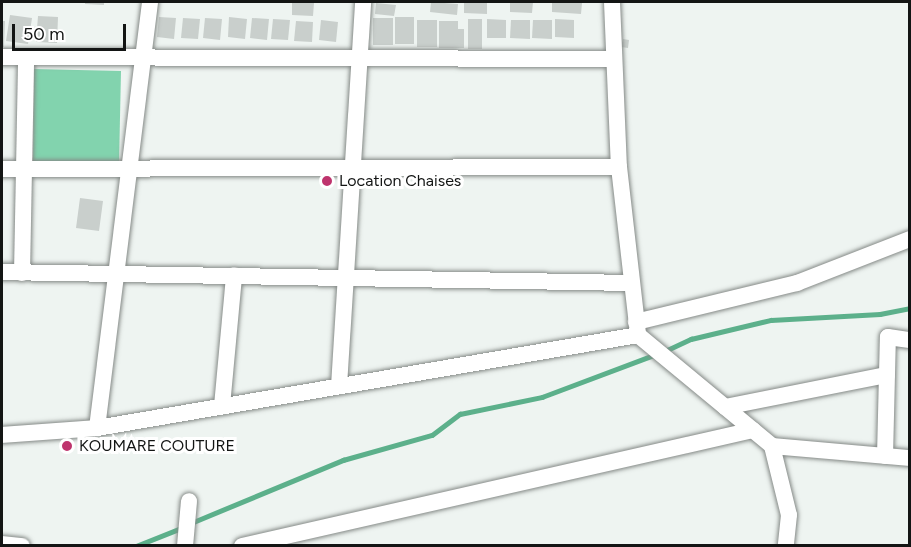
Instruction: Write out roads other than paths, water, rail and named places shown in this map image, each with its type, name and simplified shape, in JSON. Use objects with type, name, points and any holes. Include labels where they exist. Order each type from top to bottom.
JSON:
[{"type":"street","points":[[97,428],[150,2]]},
{"type":"street","points":[[339,386],[363,2]]},
{"type":"street","points":[[612,2],[612,59],[619,167],[630,283],[637,328],[772,446],[909,458]]},
{"type":"street","points":[[2,57],[612,59]]},
{"type":"street","points":[[22,273],[26,57]]},
{"type":"street","points":[[2,169],[619,167]]},
{"type":"street","points":[[2,435],[97,428],[339,386],[637,328],[797,284],[909,239]]},
{"type":"street","points":[[2,272],[630,283]]},
{"type":"street","points":[[222,406],[234,276]]},
{"type":"street","points":[[885,456],[888,337],[909,340]]},
{"type":"street","points":[[725,407],[887,375]]},
{"type":"street","points":[[242,546],[753,430]]},
{"type":"street","points":[[772,446],[789,515],[786,546]]},
{"type":"street","points":[[185,546],[189,501]]},
{"type":"street","points":[[2,544],[22,546]]},
{"type":"waterway","points":[[665,351],[691,339],[771,320],[880,314],[910,308]]},
{"type":"waterway","points":[[191,523],[343,460],[432,435],[460,414],[542,397],[654,355]]},
{"type":"waterway","points":[[136,546],[184,527]]},
{"type":"place","name":"Location Chaises","points":[[327,181]]},
{"type":"place","name":"KOUMARE COUTURE","points":[[67,446]]}]
